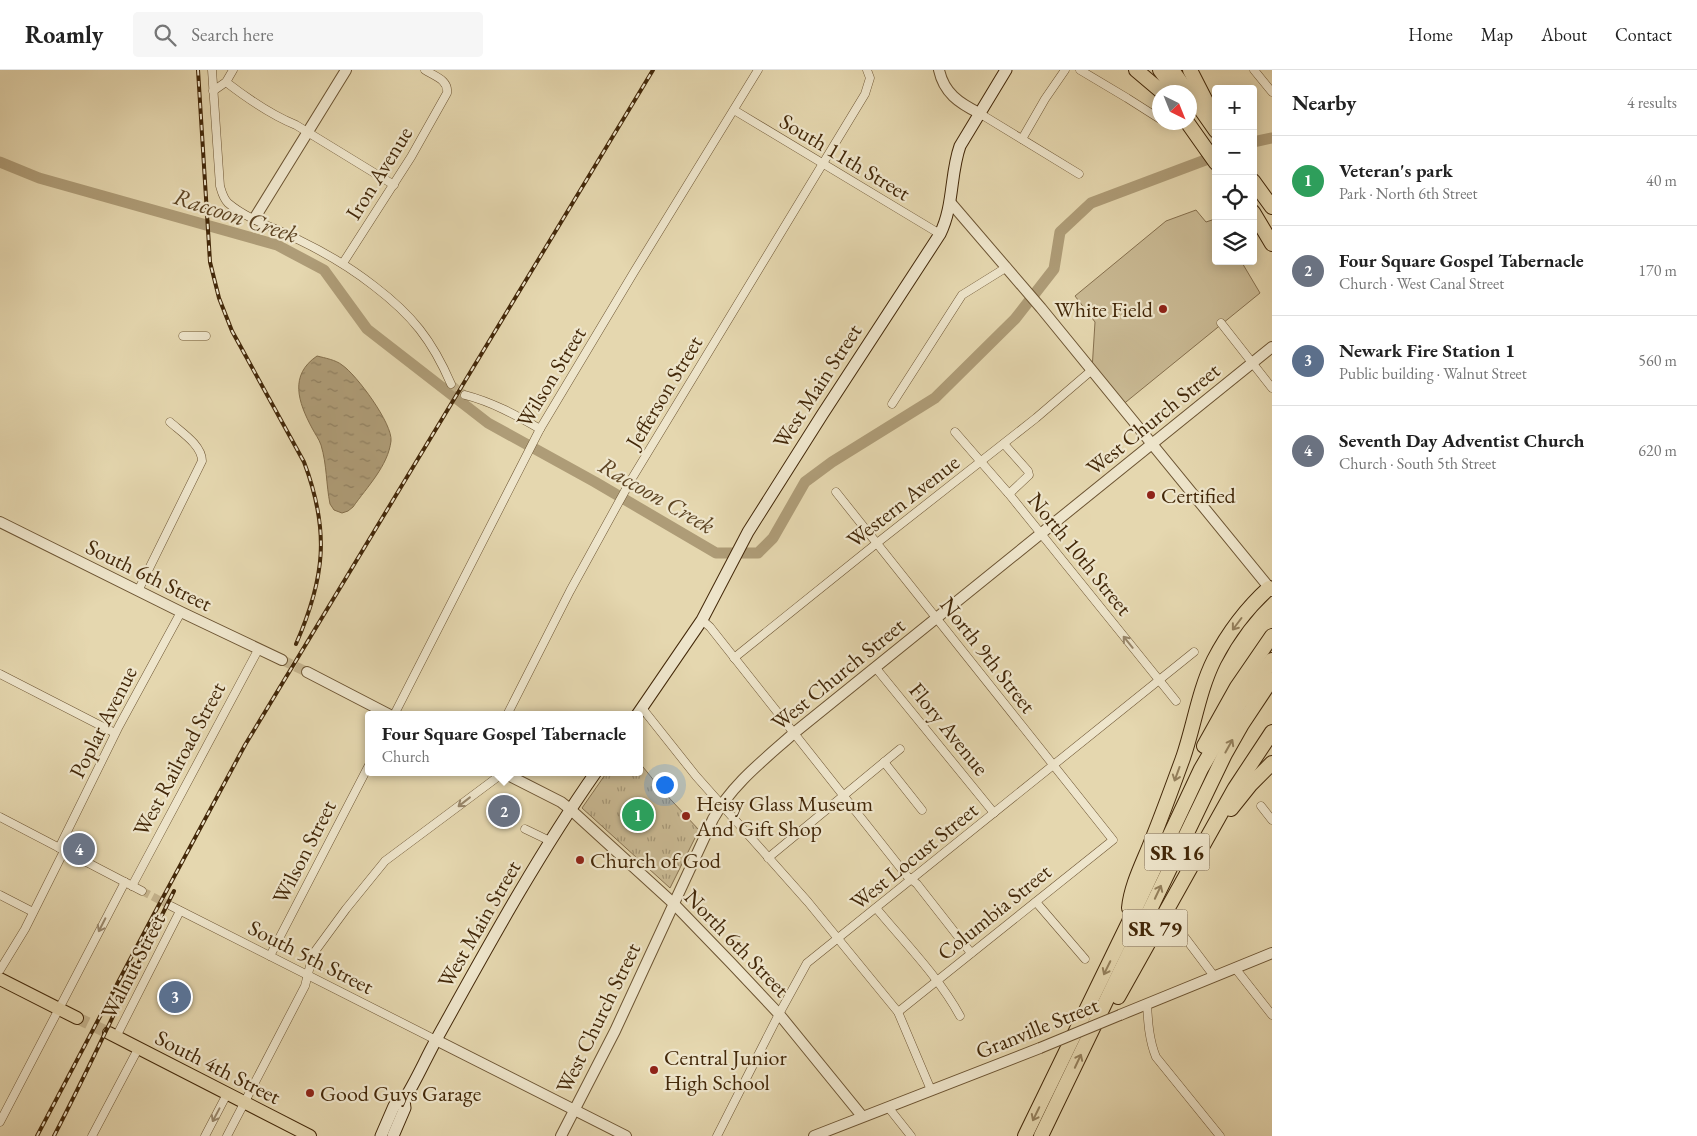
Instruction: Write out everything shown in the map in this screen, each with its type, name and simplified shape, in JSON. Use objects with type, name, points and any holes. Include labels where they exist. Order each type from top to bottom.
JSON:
[{"type":"highway","points":[[1136,70],[1154,85]]},
{"type":"highway","points":[[1160,70],[1171,85]]},
{"type":"highway","points":[[1172,70],[1183,85]]},
{"type":"highway","points":[[1190,70],[1212,113]]},
{"type":"highway","points":[[1197,112],[1212,151]]},
{"type":"highway","points":[[1197,122],[1207,136]]},
{"type":"highway","points":[[1257,186],[1272,207]]},
{"type":"highway","points":[[1257,219],[1272,244]]},
{"type":"highway","points":[[1128,924],[1130,899],[1183,757],[1208,674],[1232,630],[1249,608],[1271,589]]},
{"type":"highway","points":[[1186,800],[1192,772],[1204,745],[1237,687],[1272,636]]},
{"type":"highway","name":"SR 16","points":[[1025,1136],[1201,769],[1239,704],[1272,660]]},
{"type":"highway","name":"SR 16","points":[[1041,1136],[1225,754],[1242,724],[1272,679]]},
{"type":"highway","name":"SR 79","points":[[1092,1031],[1109,1014],[1235,788],[1272,732]]},
{"type":"highway","points":[[1216,822],[1227,815],[1251,784],[1272,763]]},
{"type":"main road","name":"West Main Street","points":[[639,711],[702,620],[748,532],[940,234],[948,215],[956,156],[960,146],[1006,70]]},
{"type":"main road","name":"West Main Street","points":[[404,1100],[550,840],[593,776]]},
{"type":"main road","points":[[0,979],[77,1018]]},
{"type":"main road","name":"South 4th Street","points":[[113,1035],[310,1136]]},
{"type":"main road","points":[[380,1136],[394,1106],[404,1100],[405,1108],[393,1136]]},
{"type":"street","points":[[212,70],[220,186],[223,197],[233,206],[254,219],[300,240],[343,263],[382,292],[416,324],[435,350],[451,384]]},
{"type":"street","points":[[213,91],[226,82],[233,70]]},
{"type":"street","points":[[254,219],[346,70]]},
{"type":"street","name":"Iron Avenue","points":[[343,263],[394,185],[444,99],[447,89],[446,84],[425,70]]},
{"type":"street","name":"Wilson Street","points":[[396,711],[540,429],[758,70]]},
{"type":"street","name":"Jefferson Street","points":[[509,711],[606,523],[865,94],[870,78],[868,70]]},
{"type":"street","points":[[939,70],[944,84],[952,95],[964,105],[1079,174]]},
{"type":"street","points":[[1022,139],[1045,99],[1065,70]]},
{"type":"street","points":[[1080,70],[1152,114]]},
{"type":"street","points":[[1254,70],[1272,92]]},
{"type":"street","points":[[226,82],[246,97],[308,132],[394,185]]},
{"type":"street","name":"South 11th Street","points":[[734,110],[940,234]]},
{"type":"street","points":[[950,202],[1007,267],[1271,589]]},
{"type":"street","points":[[892,404],[962,296],[1007,267]]},
{"type":"street","points":[[1221,323],[1272,388]]},
{"type":"street","points":[[183,336],[206,336]]},
{"type":"street","name":"West Church Street","points":[[561,1136],[615,1031],[673,903],[721,804],[744,778],[794,733],[1272,347]]},
{"type":"street","name":"Western Avenue","points":[[734,658],[877,542],[982,462],[1092,370]]},
{"type":"street","points":[[465,394],[490,403],[540,429]]},
{"type":"street","points":[[138,591],[202,461],[202,455],[197,446],[170,422]]},
{"type":"street","name":"North 10th Street","points":[[955,432],[1009,494],[1176,701]]},
{"type":"street","points":[[1004,444],[1028,471],[1028,474],[1009,494]]},
{"type":"street","name":"North 9th Street","points":[[836,492],[1113,840]]},
{"type":"street","name":"South 6th Street","points":[[0,522],[258,650],[282,660]]},
{"type":"street","name":"Poplar Avenue","points":[[0,970],[33,912],[116,733],[181,612]]},
{"type":"street","points":[[702,620],[710,627],[971,953]]},
{"type":"street","name":"West Railroad Street","points":[[0,1122],[58,1009],[258,650]]},
{"type":"street","name":"West Locust Street","points":[[717,1136],[807,963],[1194,652]]},
{"type":"street","name":"Flory Avenue","points":[[876,667],[994,813]]},
{"type":"street","points":[[306,672],[382,711]]},
{"type":"street","points":[[0,674],[116,733]]},
{"type":"street","points":[[643,716],[808,902],[898,1012],[930,1090]]},
{"type":"street","points":[[768,858],[900,749]]},
{"type":"street","points":[[884,762],[922,810]]},
{"type":"street","name":"Wilson Street","points":[[270,956],[365,773]]},
{"type":"street","points":[[227,1136],[305,986],[312,954],[385,862],[497,776]]},
{"type":"street","points":[[510,776],[561,802],[570,809]]},
{"type":"street","points":[[1261,806],[1272,820]]},
{"type":"street","name":"North 6th Street","points":[[570,809],[673,903],[779,1014],[862,1116]]},
{"type":"street","points":[[0,817],[142,891]]},
{"type":"street","points":[[525,829],[550,840]]},
{"type":"street","name":"Columbia Street","points":[[898,1012],[1113,840]]},
{"type":"street","points":[[0,895],[33,912]]},
{"type":"street","points":[[1036,902],[1085,960]]},
{"type":"street","name":"South 5th Street","points":[[171,906],[436,1040]]},
{"type":"street","points":[[876,908],[952,1000],[960,1016]]},
{"type":"street","name":"Walnut Street","points":[[113,1035],[180,911]]},
{"type":"street","points":[[1177,927],[1214,976]]},
{"type":"street","name":"Granville Street","points":[[814,1136],[1040,1048],[1272,953]]},
{"type":"street","points":[[1235,968],[1272,1015]]},
{"type":"street","points":[[1147,1004],[1152,1049],[1156,1057],[1220,1136]]},
{"type":"street","points":[[436,1040],[626,1136]]},
{"type":"street","name":"Walnut Street","points":[[92,1136],[138,1049]]},
{"type":"street","points":[[205,1136],[227,1094]]},
{"type":"street","points":[[888,1107],[911,1136]]},
{"type":"green space","name":"White Field","points":[[1196,210],[1206,222],[1212,220],[1212,265],[1243,265],[1260,293],[1121,406],[1092,370],[1095,322],[1075,296],[1166,221]]},
{"type":"green space","points":[[643,767],[699,830],[670,888],[582,808],[604,776],[643,776]]},
{"type":"water","points":[[317,356],[337,362],[356,378],[380,412],[390,433],[389,450],[381,468],[353,507],[342,513],[334,510],[330,504],[321,445],[307,418],[300,399],[299,380],[302,372],[308,363]]},
{"type":"waterway","name":"Raccoon Creek","points":[[1257,141],[1272,138]]},
{"type":"waterway","name":"Raccoon Creek","points":[[0,162],[39,178],[277,245],[324,270],[367,329],[488,423],[595,482],[716,553],[758,553],[773,538],[805,482],[832,462],[935,398],[1015,319],[1054,269],[1060,232],[1091,203],[1212,158]]},
{"type":"tunnel","points":[[451,384],[465,395]]},
{"type":"tunnel","points":[[282,660],[307,672]]},
{"type":"tunnel","points":[[142,891],[171,906]]},
{"type":"tunnel","points":[[77,1018],[109,1033]]},
{"type":"railway","points":[[198,70],[210,262],[219,298],[232,331],[304,462],[318,510],[321,533],[318,576],[306,620],[296,644]]},
{"type":"railway","points":[[37,1136],[245,745],[653,70]]},
{"type":"railway","points":[[54,1136],[174,891]]},
{"type":"place","name":"White Field","points":[[1163,309]]},
{"type":"place","name":"Certified","points":[[1151,495]]},
{"type":"place","name":"Four Square Gospel Tabernacle","points":[[504,811]]},
{"type":"place","name":"Veteran's park","points":[[638,815]]},
{"type":"place","name":"Heisy Glass Museum And Gift Shop","points":[[686,816]]},
{"type":"place","name":"Seventh Day Adventist Church","points":[[79,849]]},
{"type":"place","name":"Church of God","points":[[580,860]]},
{"type":"place","name":"Newark Fire Station 1","points":[[175,997]]},
{"type":"place","name":"Central Junior High School","points":[[654,1070]]},
{"type":"place","name":"Good Guys Garage","points":[[310,1093]]}]
